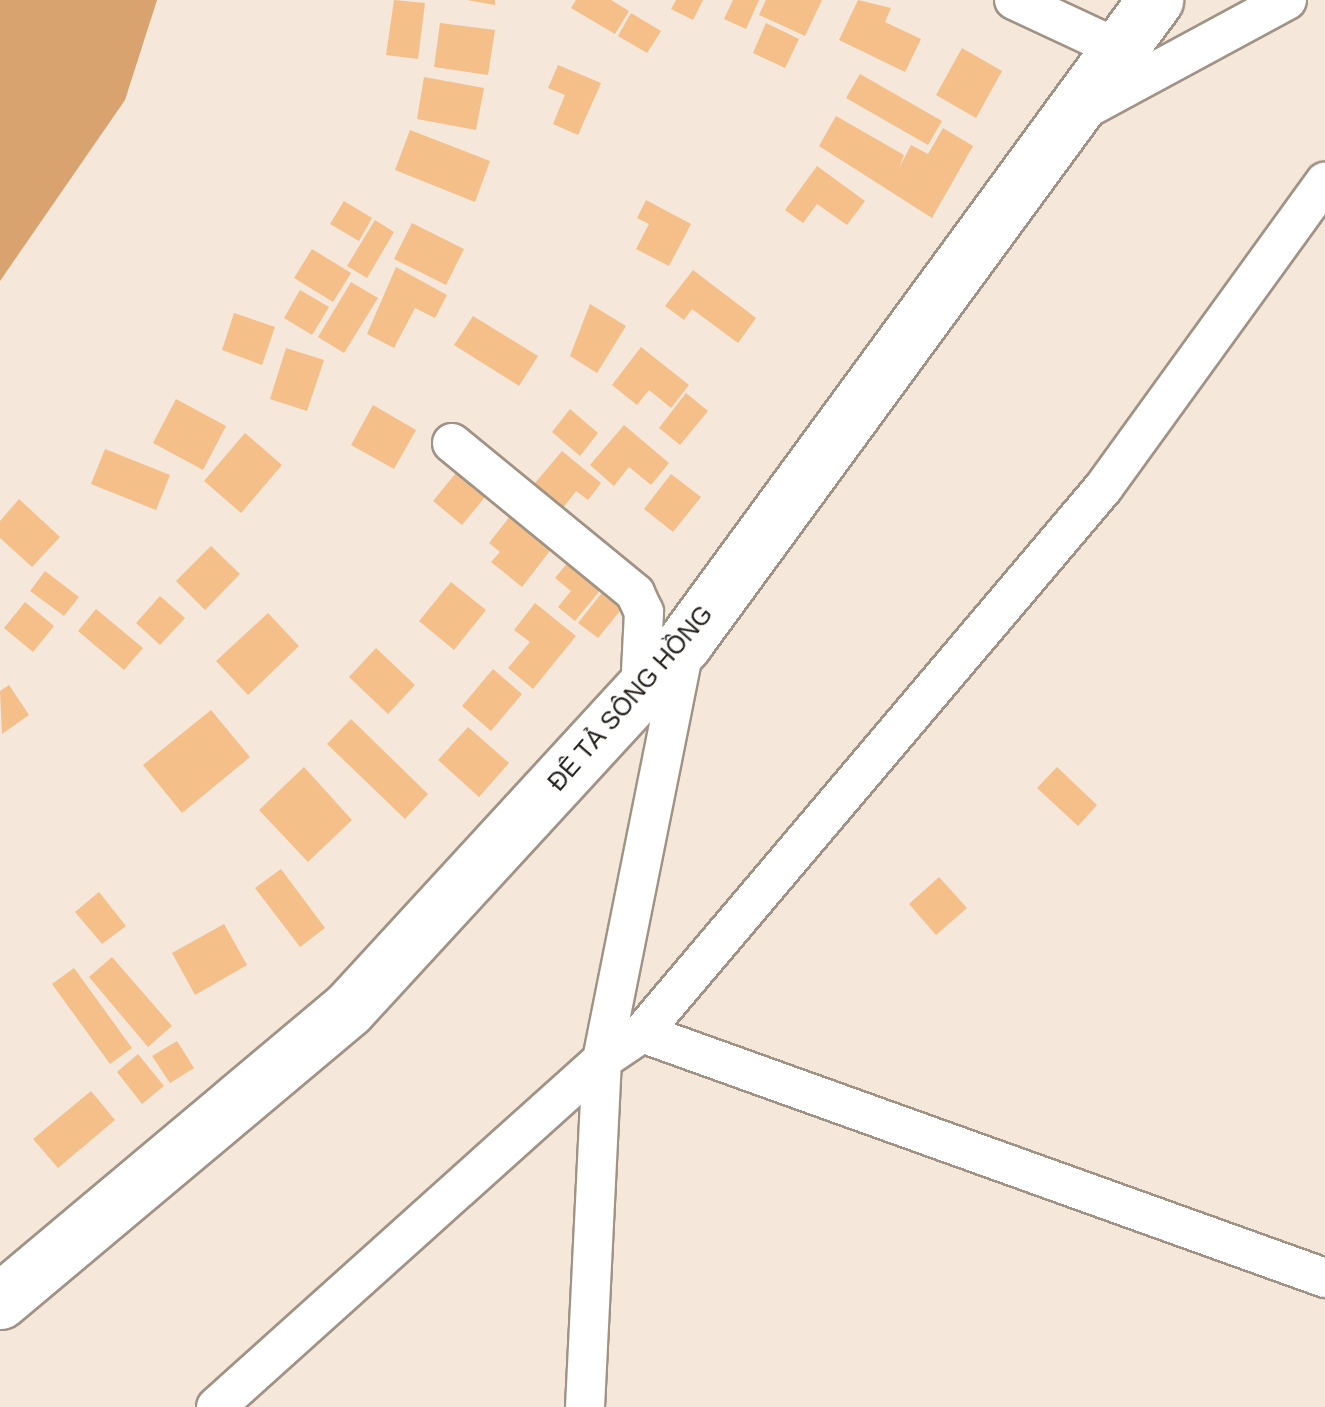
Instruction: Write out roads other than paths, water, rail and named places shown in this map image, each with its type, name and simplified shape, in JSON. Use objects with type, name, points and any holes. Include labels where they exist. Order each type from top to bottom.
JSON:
[{"type":"main road","name":"ĐÊ TẢ SÔNG HỒNG","points":[[0,1301],[348,1010],[686,642],[1155,0]]},
{"type":"street","points":[[1014,0],[1119,49]]},
{"type":"street","points":[[1066,119],[1287,0]]},
{"type":"street","points":[[216,1407],[602,1060],[642,1033],[1104,486],[1325,182]]},
{"type":"street","points":[[452,443],[635,593],[644,612],[640,692]]},
{"type":"street","points":[[584,1407],[602,1060],[686,642]]},
{"type":"street","points":[[642,1033],[1325,1278]]}]
